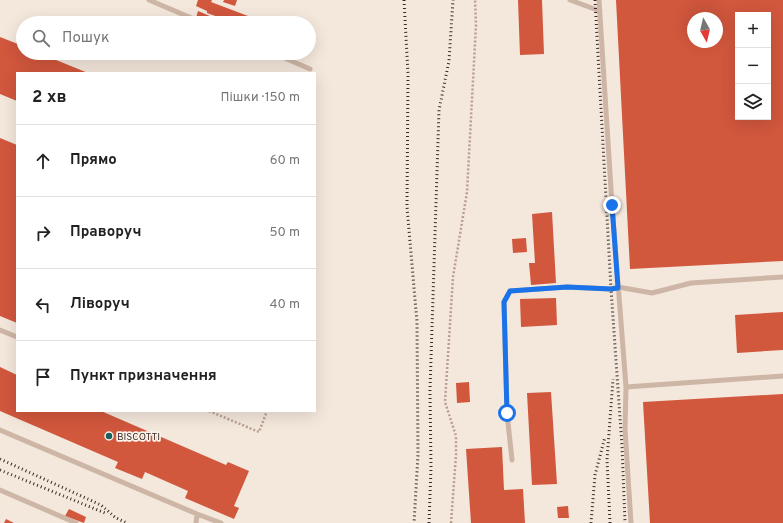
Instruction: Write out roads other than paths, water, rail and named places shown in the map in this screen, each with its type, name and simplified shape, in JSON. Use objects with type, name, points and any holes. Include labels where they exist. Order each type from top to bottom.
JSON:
[{"type":"lane","points":[[150,0],[187,16]]},
{"type":"lane","points":[[570,0],[600,11]]},
{"type":"lane","points":[[599,0],[626,387],[626,428],[631,523]]},
{"type":"lane","points":[[289,60],[310,69]]},
{"type":"lane","points":[[512,460],[507,413],[504,302],[510,291],[567,287],[618,288],[652,293],[691,283],[783,277]]},
{"type":"lane","points":[[0,330],[16,337]]},
{"type":"lane","points":[[626,387],[783,376]]},
{"type":"lane","points":[[0,430],[221,523]]},
{"type":"lane","points":[[0,490],[76,523]]},
{"type":"lane","points":[[196,523],[197,514]]},
{"type":"railway","points":[[404,0],[408,74],[407,207],[417,322],[418,455],[414,523]]},
{"type":"railway","points":[[429,523],[431,468],[430,390],[439,110],[449,61],[453,0]]},
{"type":"railway","points":[[595,0],[611,289],[622,446],[625,523]]},
{"type":"railway","points":[[610,523],[607,460],[613,379]]},
{"type":"railway","points":[[591,523],[595,475],[605,437]]},
{"type":"railway","points":[[0,459],[101,505],[116,518],[127,523]]},
{"type":"railway","points":[[0,470],[105,513]]},
{"type":"place","name":"BISCOTTI","points":[[109,436]]}]
